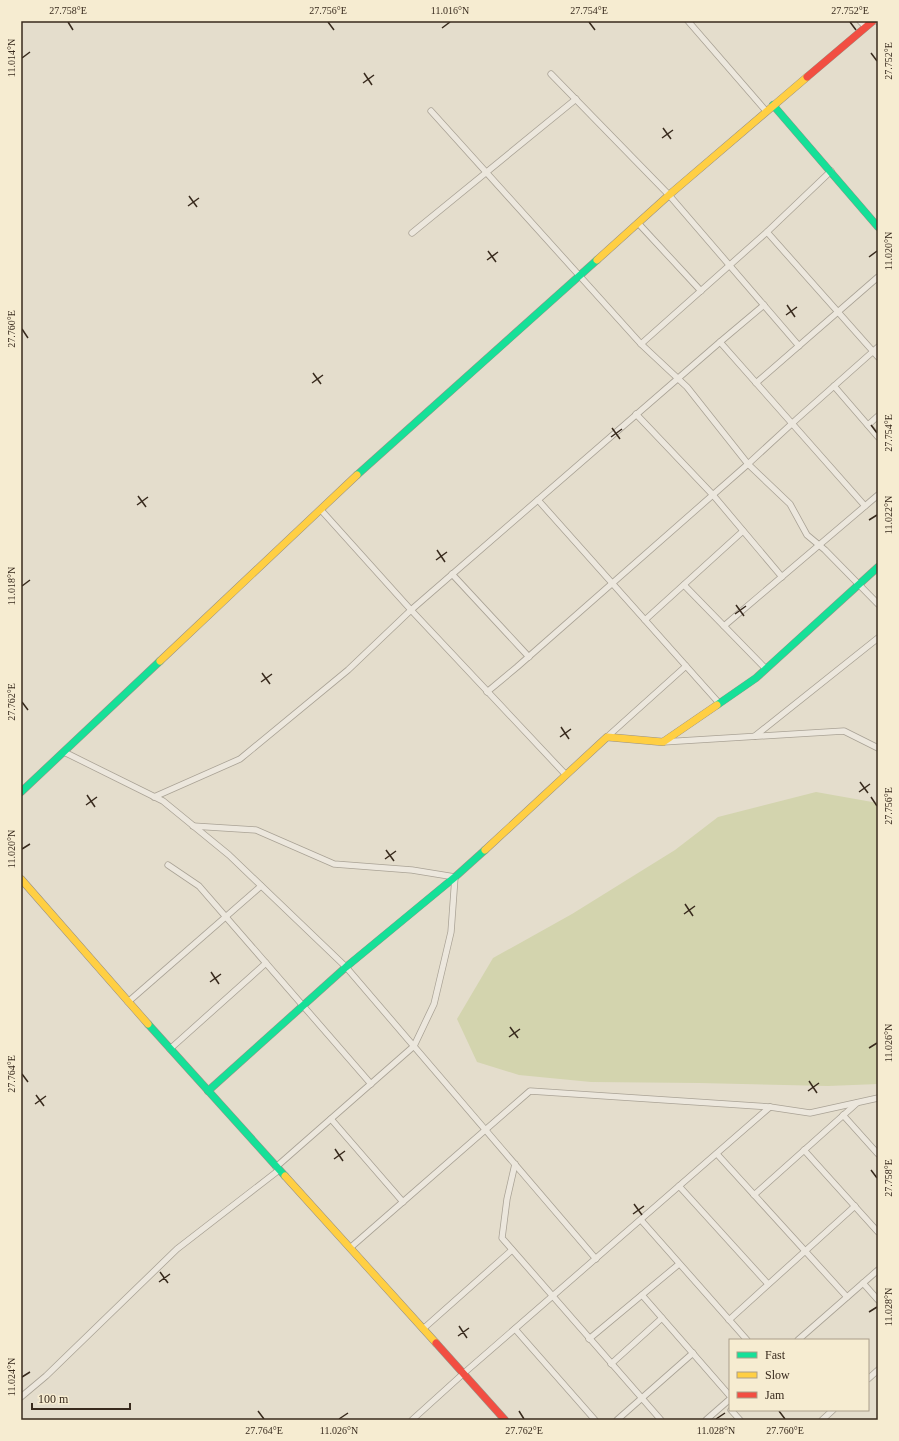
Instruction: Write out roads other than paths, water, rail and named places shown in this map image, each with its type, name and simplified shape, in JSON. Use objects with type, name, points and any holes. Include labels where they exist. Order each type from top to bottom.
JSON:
[{"type":"main road","points":[[21,792],[370,463],[638,222],[873,21]]},
{"type":"main road","points":[[773,105],[878,227]]},
{"type":"main road","points":[[208,1091],[346,967],[455,877],[607,737],[663,742],[756,678],[878,567]]},
{"type":"main road","points":[[21,880],[170,1049],[505,1420]]},
{"type":"street","points":[[860,21],[866,27]]},
{"type":"street","points":[[690,22],[766,111]]},
{"type":"street","points":[[551,74],[669,195],[799,346]]},
{"type":"street","points":[[412,234],[576,99]]},
{"type":"street","points":[[431,111],[641,344],[687,387],[748,464],[790,504],[807,535],[878,604]]},
{"type":"street","points":[[641,344],[768,232],[831,171]]},
{"type":"street","points":[[638,222],[701,291]]},
{"type":"street","points":[[768,232],[878,357]]},
{"type":"street","points":[[756,383],[878,277]]},
{"type":"street","points":[[154,797],[240,759],[348,670],[411,610],[452,574],[677,378],[764,305]]},
{"type":"street","points":[[720,342],[865,506]]},
{"type":"street","points":[[488,692],[613,584],[878,347]]},
{"type":"street","points":[[834,386],[878,436]]},
{"type":"street","points":[[636,414],[713,495],[782,576]]},
{"type":"street","points":[[868,425],[878,416]]},
{"type":"street","points":[[724,626],[878,495]]},
{"type":"street","points":[[538,500],[720,703]]},
{"type":"street","points":[[321,510],[411,610],[566,775]]},
{"type":"street","points":[[646,620],[743,531]]},
{"type":"street","points":[[452,574],[529,657]]},
{"type":"street","points":[[684,585],[766,669]]},
{"type":"street","points":[[754,737],[878,638]]},
{"type":"street","points":[[607,737],[686,666]]},
{"type":"street","points":[[663,742],[844,731],[878,748]]},
{"type":"street","points":[[64,752],[163,802],[229,856],[346,967],[596,1259]]},
{"type":"street","points":[[21,1397],[46,1376],[177,1249],[278,1168],[414,1046],[434,1004],[451,932],[455,877],[412,870],[334,864],[256,830],[193,826]]},
{"type":"street","points":[[168,865],[199,886],[371,1084]]},
{"type":"street","points":[[128,1002],[261,886]]},
{"type":"street","points":[[170,1049],[266,963]]},
{"type":"street","points":[[350,1248],[530,1091],[770,1107],[810,1113],[878,1098]]},
{"type":"street","points":[[754,1195],[858,1102]]},
{"type":"street","points":[[412,1420],[770,1107]]},
{"type":"street","points":[[843,1115],[878,1154]]},
{"type":"street","points":[[331,1119],[403,1202]]},
{"type":"street","points":[[804,1150],[878,1232]]},
{"type":"street","points":[[717,1154],[847,1298]]},
{"type":"street","points":[[515,1164],[507,1199],[502,1238],[661,1420]]},
{"type":"street","points":[[679,1186],[768,1284]]},
{"type":"street","points":[[729,1320],[855,1206]]},
{"type":"street","points":[[641,1220],[746,1339]]},
{"type":"street","points":[[423,1329],[512,1250]]},
{"type":"street","points":[[589,1339],[679,1264]]},
{"type":"street","points":[[799,1339],[878,1270]]},
{"type":"street","points":[[863,1283],[878,1300]]},
{"type":"street","points":[[642,1295],[729,1397]]},
{"type":"street","points":[[611,1364],[662,1318]]},
{"type":"street","points":[[515,1329],[595,1420]]},
{"type":"street","points":[[617,1420],[693,1353]]},
{"type":"street","points":[[869,1378],[878,1370]]},
{"type":"street","points":[[706,1420],[729,1399]]},
{"type":"street","points":[[725,1404],[729,1409]]},
{"type":"street","points":[[731,1411],[740,1420]]},
{"type":"street","points":[[822,1420],[832,1411]]}]
